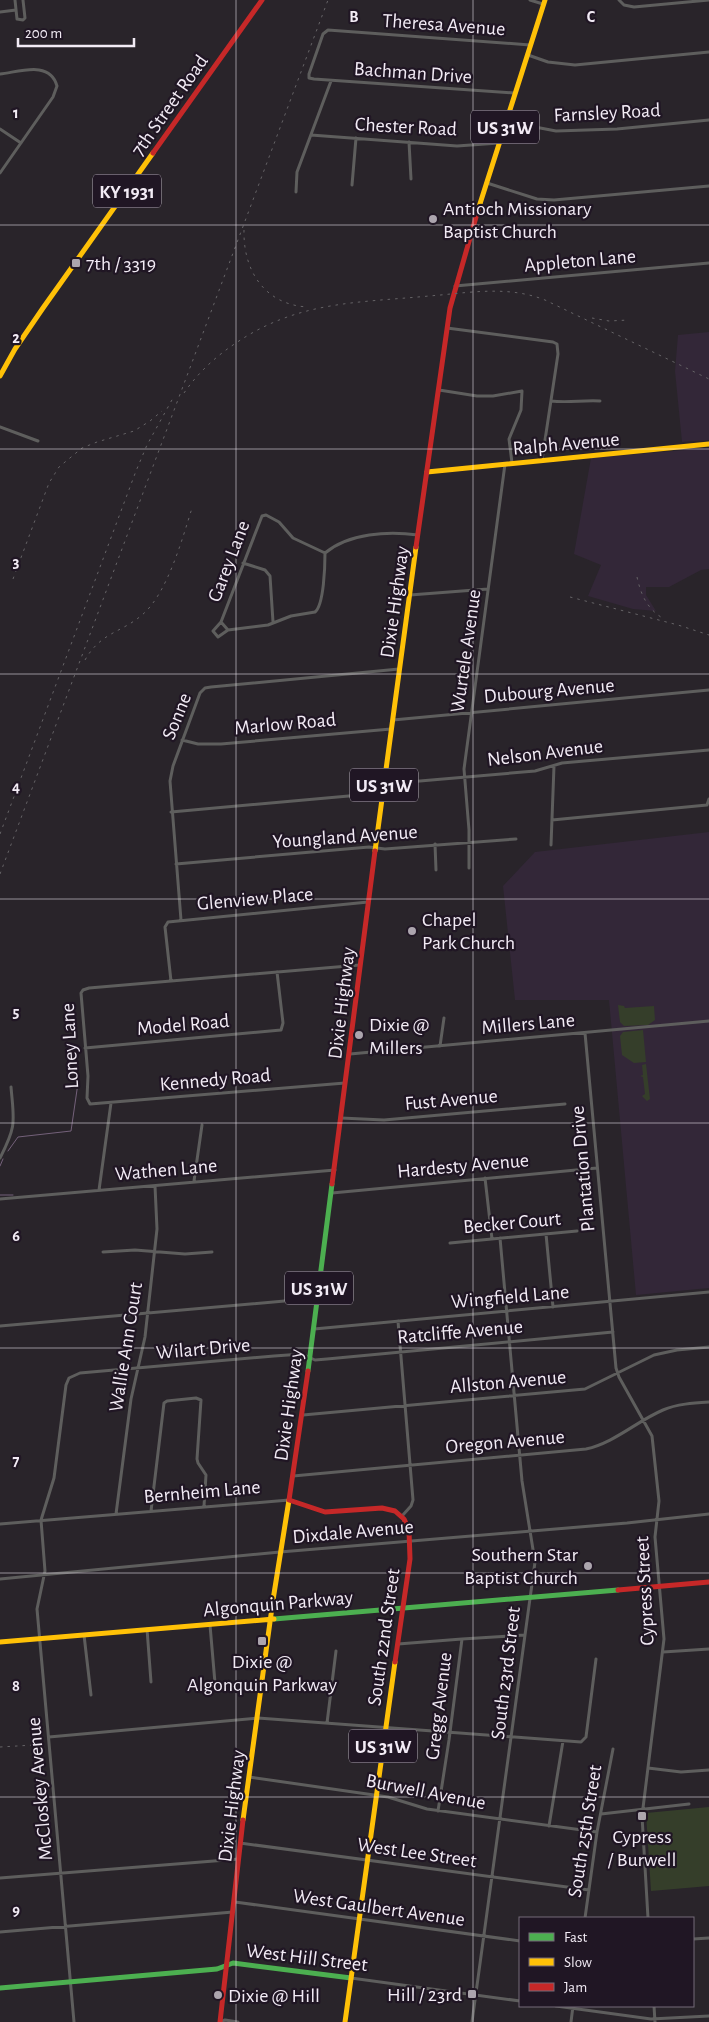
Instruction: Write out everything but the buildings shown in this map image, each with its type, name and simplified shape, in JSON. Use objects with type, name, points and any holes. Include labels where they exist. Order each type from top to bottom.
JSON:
[{"type":"main road","name":"7th Street Road","points":[[0,376],[15,349],[33,323],[262,0]]},
{"type":"main road","name":"Dixie Highway","points":[[220,2022],[240,1843],[270,1619],[314,1330],[392,720],[447,328],[454,286],[544,2]]},
{"type":"main road","name":"Ralph Avenue","points":[[427,472],[709,444]]},
{"type":"main road","name":"Bernheim Lane","points":[[289,1500],[307,1508],[324,1512],[384,1508],[394,1510],[402,1516]]},
{"type":"main road","name":"South 22nd Street","points":[[345,2022],[403,1608],[410,1531],[402,1516]]},
{"type":"main road","name":"Algonquin Parkway","points":[[0,1642],[709,1582]]},
{"type":"main road","name":"West Hill Street","points":[[0,1988],[216,1970],[233,1963],[245,1963],[351,1978]]},
{"type":"street","points":[[15,0],[17,19],[23,20],[25,18],[23,0]]},
{"type":"street","points":[[530,0],[544,2]]},
{"type":"street","points":[[620,0],[624,5],[634,7],[709,0]]},
{"type":"street","points":[[0,12],[16,10]]},
{"type":"street","name":"Theresa Avenue","points":[[310,78],[310,71],[326,30],[530,46]]},
{"type":"street","points":[[528,55],[553,64],[575,65],[709,52]]},
{"type":"street","points":[[0,74],[40,69],[48,72],[55,80],[57,90],[0,173]]},
{"type":"street","name":"Bachman Drive","points":[[310,78],[515,94]]},
{"type":"street","points":[[296,192],[296,175],[331,81]]},
{"type":"street","name":"Farnsley Road","points":[[508,116],[535,127],[556,132],[617,129],[709,120]]},
{"type":"street","points":[[0,129],[21,143]]},
{"type":"street","name":"Chester Road","points":[[311,135],[457,146],[500,142]]},
{"type":"street","points":[[352,186],[356,138]]},
{"type":"street","points":[[409,142],[411,179]]},
{"type":"street","points":[[487,183],[537,199],[554,200],[709,186]]},
{"type":"street","name":"Appleton Lane","points":[[454,286],[709,263]]},
{"type":"street","points":[[447,328],[553,342],[558,345],[542,460]]},
{"type":"street","points":[[439,390],[477,396],[493,396],[522,391],[521,410],[509,439],[512,463]]},
{"type":"street","points":[[551,401],[570,403],[584,400],[600,402]]},
{"type":"street","points":[[0,427],[38,442]]},
{"type":"street","name":"Wurtele Avenue","points":[[469,868],[464,776],[505,464]]},
{"type":"street","name":"Garey Lane","points":[[265,515],[277,520],[293,538],[324,553],[325,563],[320,606],[317,611],[311,614],[291,616],[268,625],[228,630],[222,622],[259,520],[265,515]]},
{"type":"street","points":[[324,553],[337,544],[365,536],[397,533],[418,535]]},
{"type":"street","points":[[243,563],[265,570],[270,576],[274,622]]},
{"type":"street","points":[[410,595],[488,589]]},
{"type":"street","points":[[222,622],[213,631],[218,637],[228,630]]},
{"type":"street","name":"Sonne","points":[[181,920],[169,794],[171,774],[200,693],[208,688],[310,676],[400,669]]},
{"type":"street","name":"Dubourg Avenue","points":[[392,720],[709,690]]},
{"type":"street","name":"Marlow Road","points":[[182,740],[198,744],[220,744],[391,729]]},
{"type":"street","name":"Nelson Avenue","points":[[385,784],[535,771],[562,763],[709,750]]},
{"type":"street","points":[[551,845],[554,766]]},
{"type":"street","points":[[171,812],[383,793]]},
{"type":"street","points":[[552,820],[707,805],[709,799]]},
{"type":"street","name":"Youngland Avenue","points":[[176,864],[346,849],[516,839]]},
{"type":"street","points":[[435,844],[436,870]]},
{"type":"street","name":"Glenview Place","points":[[171,981],[165,927],[167,923],[181,920],[369,902]]},
{"type":"street","name":"Loney Lane","points":[[88,1101],[81,993],[83,990],[360,965]]},
{"type":"street","name":"Model Road","points":[[86,1048],[283,1028],[277,972]]},
{"type":"street","points":[[440,1046],[444,1018]]},
{"type":"street","name":"Millers Lane","points":[[349,1054],[393,1048],[440,1046],[709,1022]]},
{"type":"street","name":"Plantation Drive","points":[[585,1033],[610,1301]]},
{"type":"street","name":"Kennedy Road","points":[[88,1101],[94,1104],[111,1103],[345,1083]]},
{"type":"street","points":[[0,1158],[13,1129],[15,1114],[11,1087]]},
{"type":"street","points":[[99,1190],[111,1103]]},
{"type":"street","name":"Fust Avenue","points":[[340,1118],[384,1120],[566,1104]]},
{"type":"street","points":[[194,1181],[202,1126]]},
{"type":"street","name":"Hardesty Avenue","points":[[332,1192],[597,1168]]},
{"type":"street","name":"Wathen Lane","points":[[0,1199],[335,1170]]},
{"type":"street","points":[[486,1178],[492,1239]]},
{"type":"street","name":"Wallie Ann Court","points":[[116,1514],[131,1398],[145,1337],[158,1217],[155,1186]]},
{"type":"street","name":"Becker Court","points":[[450,1243],[577,1231]]},
{"type":"street","points":[[546,1234],[553,1307]]},
{"type":"street","name":"South 23rd Street","points":[[472,2022],[535,1562],[519,1455],[500,1238]]},
{"type":"street","points":[[103,1252],[135,1250],[185,1254],[212,1252]]},
{"type":"street","name":"Wingfield Lane","points":[[314,1330],[709,1292]]},
{"type":"street","points":[[0,1326],[318,1298]]},
{"type":"street","name":"Cypress Street","points":[[610,1301],[618,1372],[652,1436],[659,1501],[655,1537],[664,1636],[642,1811],[648,1917]]},
{"type":"street","points":[[398,1321],[413,1500],[411,1506],[402,1516]]},
{"type":"street","name":"Ratcliffe Avenue","points":[[310,1357],[315,1360],[321,1360],[613,1332]]},
{"type":"street","name":"Allston Avenue","points":[[302,1415],[585,1388],[654,1355],[677,1350],[709,1347]]},
{"type":"street","name":"Wilart Drive","points":[[69,1378],[80,1374],[274,1356],[302,1354],[310,1357]]},
{"type":"street","name":"McCloskey Avenue","points":[[69,1378],[66,1385],[54,1478],[41,1520],[44,1575],[38,1609],[74,2022]]},
{"type":"street","points":[[151,1511],[164,1403],[167,1401],[196,1398],[201,1400],[197,1458],[206,1475],[204,1506]]},
{"type":"street","name":"Oregon Avenue","points":[[293,1476],[592,1448],[671,1407],[709,1402]]},
{"type":"street","name":"Bernheim Lane","points":[[0,1524],[289,1500]]},
{"type":"street","name":"Dixdale Avenue","points":[[0,1579],[280,1552],[530,1532],[709,1514]]},
{"type":"street","points":[[210,1624],[215,1683]]},
{"type":"street","points":[[147,1629],[151,1682]]},
{"type":"street","points":[[84,1635],[91,1695]]},
{"type":"street","points":[[462,1640],[525,1635]]},
{"type":"street","name":"Gregg Avenue","points":[[397,1644],[462,1640],[438,1811]]},
{"type":"street","points":[[663,1652],[709,1649]]},
{"type":"street","points":[[327,1723],[336,1651]]},
{"type":"street","points":[[49,1737],[258,1718],[584,1741],[596,1660]]},
{"type":"street","points":[[549,1826],[563,1741]]},
{"type":"street","name":"South 25th Street","points":[[585,1917],[597,1832],[613,1749]]},
{"type":"street","points":[[648,1768],[681,1772],[709,1770]]},
{"type":"street","name":"Burwell Avenue","points":[[249,1777],[376,1795],[438,1811],[597,1832]]},
{"type":"street","points":[[601,1814],[642,1811],[689,1804]]},
{"type":"street","name":"West Lee Street","points":[[240,1843],[589,1890]]},
{"type":"street","points":[[0,1878],[239,1859]]},
{"type":"street","name":"West Gaulbert Avenue","points":[[234,1902],[519,1941]]},
{"type":"street","points":[[0,1932],[233,1912]]},
{"type":"street","points":[[694,1940],[709,1938]]},
{"type":"street","name":"West Hill Street","points":[[351,1978],[519,2001]]},
{"type":"street","points":[[571,2022],[573,2007],[655,2020],[709,2016]]},
{"type":"street","points":[[654,2007],[655,2020]]},
{"type":"street","points":[[220,2022],[226,2020],[238,2022]]},
{"type":"shaded area","points":[[709,332],[709,440],[682,442],[675,371],[678,335]]},
{"type":"shaded area","points":[[709,448],[709,569],[701,570],[669,587],[646,587],[646,595],[656,611],[633,609],[588,596],[601,565],[574,554],[591,458]]},
{"type":"shaded area","points":[[709,832],[709,1288],[636,1295],[609,1000],[515,1000],[503,886],[535,852]]},
{"type":"green space","points":[[618,1005],[625,1008],[654,1006],[655,1020],[648,1025],[624,1026],[620,1022]]},
{"type":"green space","points":[[643,1030],[646,1062],[634,1063],[622,1055],[620,1036],[623,1032]]},
{"type":"green space","points":[[646,1064],[650,1099],[647,1101],[642,1096],[645,1094],[643,1077],[640,1076],[643,1075],[642,1065]]},
{"type":"green space","points":[[709,1807],[709,1886],[651,1891],[646,1813]]},
{"type":"waterway","points":[[8,1151],[18,1137],[71,1131],[78,1083]]},
{"type":"waterway","points":[[0,1166],[3,1159]]},
{"type":"waterway","points":[[0,1195],[13,1195]]},
{"type":"railway","points":[[0,874],[328,0]]},
{"type":"railway","points":[[244,230],[248,259],[252,272],[260,283],[269,293],[280,300],[293,305],[308,307]]},
{"type":"railway","points":[[184,393],[200,373],[233,345],[256,331],[303,312],[351,303],[487,291],[531,295],[545,300],[709,379]]},
{"type":"railway","points":[[592,318],[609,321],[629,320]]},
{"type":"railway","points":[[0,834],[136,471],[147,445],[173,398]]},
{"type":"railway","points":[[13,579],[49,483],[59,467],[82,448],[134,431],[162,411]]},
{"type":"railway","points":[[85,660],[91,651],[105,638],[134,621],[151,606],[173,566],[192,508]]},
{"type":"railway","points":[[637,577],[649,606],[664,619]]},
{"type":"railway","points":[[570,597],[709,635]]},
{"type":"railway","points":[[0,1747],[34,1745]]},
{"type":"traffic: fast","points":[[308,1371],[332,1184]]},
{"type":"traffic: fast","points":[[274,1619],[618,1590]]},
{"type":"traffic: fast","points":[[0,1988],[217,1969],[233,1963],[351,1978]]},
{"type":"traffic: slow","points":[[478,210],[545,0]]},
{"type":"traffic: slow","points":[[0,376],[15,349],[43,308],[153,153]]},
{"type":"traffic: slow","points":[[427,472],[709,444]]},
{"type":"traffic: slow","points":[[375,851],[416,547]]},
{"type":"traffic: slow","points":[[243,1820],[273,1600],[289,1500]]},
{"type":"traffic: slow","points":[[0,1642],[274,1619]]},
{"type":"traffic: slow","points":[[345,2022],[395,1662]]},
{"type":"traffic: jam","points":[[153,153],[262,0]]},
{"type":"traffic: jam","points":[[416,547],[450,308],[478,210]]},
{"type":"traffic: jam","points":[[332,1184],[375,851]]},
{"type":"traffic: jam","points":[[308,1371],[289,1500],[325,1512],[382,1508],[395,1511],[404,1519],[409,1530],[410,1559],[395,1662]]},
{"type":"traffic: jam","points":[[618,1590],[709,1582]]},
{"type":"traffic: jam","points":[[220,2022],[243,1820]]},
{"type":"place","name":"Antioch Missionary Baptist Church","points":[[433,219]]},
{"type":"place","name":"7th / 3319","points":[[76,263]]},
{"type":"place","name":"Chapel Park Church","points":[[412,931]]},
{"type":"place","name":"Dixie @ Millers","points":[[359,1035]]},
{"type":"place","name":"Southern Star Baptist Church","points":[[588,1566]]},
{"type":"place","name":"Dixie @ Algonquin Parkway","points":[[262,1641]]},
{"type":"place","name":"Cypress / Burwell","points":[[642,1816]]},
{"type":"place","name":"Hill / 23rd","points":[[472,1994]]},
{"type":"place","name":"Dixie @ Hill","points":[[218,1995]]}]
